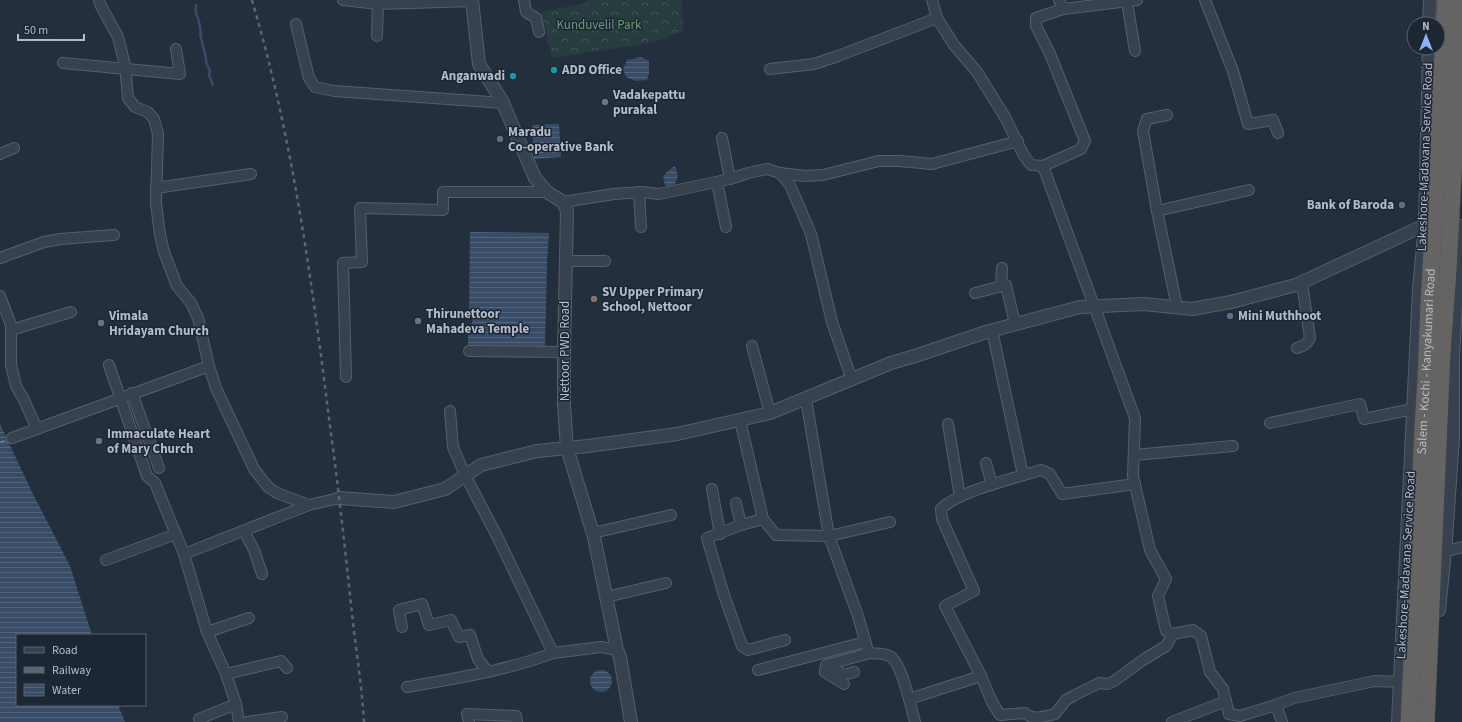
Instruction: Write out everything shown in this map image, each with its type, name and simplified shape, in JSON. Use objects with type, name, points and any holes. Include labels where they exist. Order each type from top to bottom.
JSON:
[{"type":"highway","name":"Salem - Kochi - Kanyakumari Road","points":[[1409,722],[1418,427],[1426,378],[1446,0]]},
{"type":"highway","name":"Salem - Kochi - Kanyakumari Road","points":[[1426,722],[1442,353],[1458,226],[1462,0]]},
{"type":"street","points":[[100,0],[101,6],[118,37],[126,68],[128,98],[135,107],[148,112],[154,119],[158,134],[156,202],[160,235],[164,252],[177,286],[191,303],[198,318],[209,366],[223,405],[254,469],[268,487],[277,493],[309,506]]},
{"type":"street","points":[[343,0],[378,4],[472,1],[479,64],[504,104],[535,178],[547,192],[563,202],[614,194],[639,192],[659,194],[730,179],[767,168],[780,173],[805,176],[823,174],[879,161],[932,164],[1018,140]]},
{"type":"street","points":[[524,0],[526,12],[536,18],[539,32]]},
{"type":"street","points":[[932,0],[937,18],[954,45],[977,72],[1005,117],[1030,165],[1043,166],[1081,149],[1085,141],[1050,54],[1036,26],[1036,18],[1061,5],[1132,1],[1135,51]]},
{"type":"street","points":[[1205,0],[1233,70],[1248,124],[1273,120],[1278,132]]},
{"type":"street","points":[[1429,16],[1430,0]]},
{"type":"street","points":[[377,36],[378,4]]},
{"type":"street","points":[[770,69],[814,64],[937,18]]},
{"type":"street","points":[[296,24],[309,78],[315,87],[334,91],[504,104]]},
{"type":"street","points":[[63,63],[180,74],[176,49]]},
{"type":"street","name":"Lakeshore-Madavana Service Road","points":[[1398,722],[1418,427],[1413,409],[1418,290],[1425,225],[1429,56]]},
{"type":"street","points":[[1167,115],[1147,119],[1143,131],[1157,211],[1177,307]]},
{"type":"street","points":[[722,138],[730,179]]},
{"type":"street","points":[[0,154],[14,148]]},
{"type":"street","points":[[1043,166],[1135,418],[1135,484],[1150,550],[1166,579],[1158,596],[1166,631],[1173,634],[1193,630],[1201,636],[1210,672],[1223,689],[1229,714],[1240,716],[1294,698],[1375,681],[1400,682]]},
{"type":"street","points":[[780,173],[790,185],[811,234],[832,322],[852,380]]},
{"type":"street","points":[[156,188],[252,174]]},
{"type":"street","points":[[717,182],[726,227]]},
{"type":"street","points":[[1157,211],[1249,190]]},
{"type":"street","points":[[346,377],[343,263],[362,262],[360,208],[443,210],[442,192],[547,192]]},
{"type":"street","points":[[639,192],[641,227]]},
{"type":"street","name":"Nettoor PWD Road","points":[[563,202],[567,211],[564,352],[564,405],[567,448],[593,534],[617,650],[620,657],[631,722]]},
{"type":"street","points":[[184,554],[309,506],[339,498],[394,502],[445,488],[481,465],[536,451],[677,434],[770,413],[891,363],[992,330],[1080,307],[1144,304],[1192,309],[1231,302],[1296,285],[1425,225]]},
{"type":"street","points":[[1433,722],[1438,629],[1457,396],[1453,357],[1457,286],[1458,226]]},
{"type":"street","points":[[0,258],[44,242],[60,239],[114,235]]},
{"type":"street","points":[[566,261],[605,261]]},
{"type":"street","points":[[1001,286],[1002,268]]},
{"type":"street","points":[[1297,348],[1307,343],[1310,338],[1302,283]]},
{"type":"street","points":[[975,293],[1006,285],[1015,324]]},
{"type":"street","points":[[0,296],[11,325],[11,365],[16,386],[37,429]]},
{"type":"street","points":[[11,330],[71,312]]},
{"type":"street","points":[[992,330],[1023,475]]},
{"type":"street","points":[[752,346],[770,413]]},
{"type":"street","points":[[469,351],[564,352]]},
{"type":"street","points":[[109,365],[147,476],[156,483],[184,554],[207,632],[226,674],[236,704],[239,722]]},
{"type":"street","points":[[12,438],[209,366]]},
{"type":"street","points":[[132,393],[159,468]]},
{"type":"street","points":[[806,399],[829,536],[868,651],[870,653]]},
{"type":"street","points":[[1270,423],[1360,404],[1364,418],[1413,409]]},
{"type":"street","points":[[450,411],[453,447],[465,475],[553,653]]},
{"type":"street","points":[[740,420],[763,519],[776,535],[829,536],[890,522]]},
{"type":"street","points":[[948,424],[960,497]]},
{"type":"street","points":[[1134,455],[1233,446]]},
{"type":"street","points":[[986,463],[992,485]]},
{"type":"street","points":[[1135,484],[1062,494],[1050,474],[1041,470],[974,491],[946,504],[941,509],[942,519],[974,591],[945,606],[981,676],[992,702],[1000,715],[1025,713],[1028,716],[1038,718],[1055,714],[1066,700],[1099,683],[1108,684],[1114,681],[1143,660],[1166,646],[1173,634]]},
{"type":"street","points":[[712,489],[720,534]]},
{"type":"street","points":[[736,503],[741,525]]},
{"type":"street","points":[[593,534],[671,514]]},
{"type":"street","points":[[763,519],[741,525],[708,538],[724,595],[742,646],[748,650],[785,640]]},
{"type":"street","points":[[244,531],[254,550],[262,574]]},
{"type":"street","points":[[106,560],[176,534]]},
{"type":"street","points":[[1444,552],[1462,547]]},
{"type":"street","points":[[606,597],[666,583]]},
{"type":"street","points":[[402,626],[399,610],[422,604],[429,625],[451,620],[459,637],[470,635],[478,659],[488,672]]},
{"type":"street","points":[[207,632],[249,618]]},
{"type":"street","points":[[758,670],[865,642]]},
{"type":"street","points":[[407,687],[488,672],[531,662],[553,653],[601,647],[617,650]]},
{"type":"street","points":[[844,684],[825,672],[826,665],[870,653],[887,655],[895,660],[909,700],[914,722]]},
{"type":"street","points":[[226,674],[281,661],[287,668]]},
{"type":"street","points":[[829,664],[843,675],[854,672]]},
{"type":"street","points":[[909,700],[981,676]]},
{"type":"street","points":[[1172,722],[1226,701]]},
{"type":"street","points":[[199,719],[236,704]]},
{"type":"street","points":[[1276,705],[1282,722]]},
{"type":"street","points":[[469,722],[467,714],[516,719]]},
{"type":"street","points":[[247,722],[282,716]]},
{"type":"green space","name":"Kunduvelil Park","points":[[587,0],[682,0],[683,31],[655,42],[552,58],[541,12],[587,3]]},
{"type":"water","points":[[641,57],[649,61],[649,73],[647,80],[636,81],[626,77],[623,69],[627,60]]},
{"type":"water","points":[[559,124],[561,157],[534,159],[532,125]]},
{"type":"water","points":[[675,166],[678,176],[675,184],[667,187],[664,177],[666,172]]},
{"type":"water","points":[[470,232],[549,233],[545,349],[468,346],[468,335],[472,334],[472,315],[469,315]]},
{"type":"water","points":[[0,424],[31,490],[70,566],[92,634],[16,634],[16,706],[118,706],[125,722],[0,722]]},
{"type":"water","points":[[597,670],[605,670],[612,677],[612,685],[605,692],[597,692],[590,685],[590,677]]},
{"type":"waterway","points":[[196,5],[195,11],[199,19],[200,34],[206,62],[210,71],[209,75],[213,85]]},
{"type":"ferry route","points":[[0,442],[7,440]]},
{"type":"railway","points":[[252,0],[279,105],[300,212],[316,319],[336,475],[364,722]]},
{"type":"place","name":"ADD Office","points":[[554,70]]},
{"type":"place","name":"Anganwadi","points":[[513,76]]},
{"type":"place","name":"Vadakepattu purakal","points":[[605,102]]},
{"type":"place","name":"Maradu Co-operative Bank","points":[[500,139]]},
{"type":"place","name":"Bank of Baroda","points":[[1402,205]]},
{"type":"place","name":"SV Upper Primary School, Nettoor","points":[[594,299]]},
{"type":"place","name":"Mini Muthhoot","points":[[1230,316]]},
{"type":"place","name":"Thirunettoor Mahadeva Temple","points":[[418,321]]},
{"type":"place","name":"Vimala Hridayam Church","points":[[101,323]]},
{"type":"place","name":"Immaculate Heart of Mary Church","points":[[99,441]]}]
